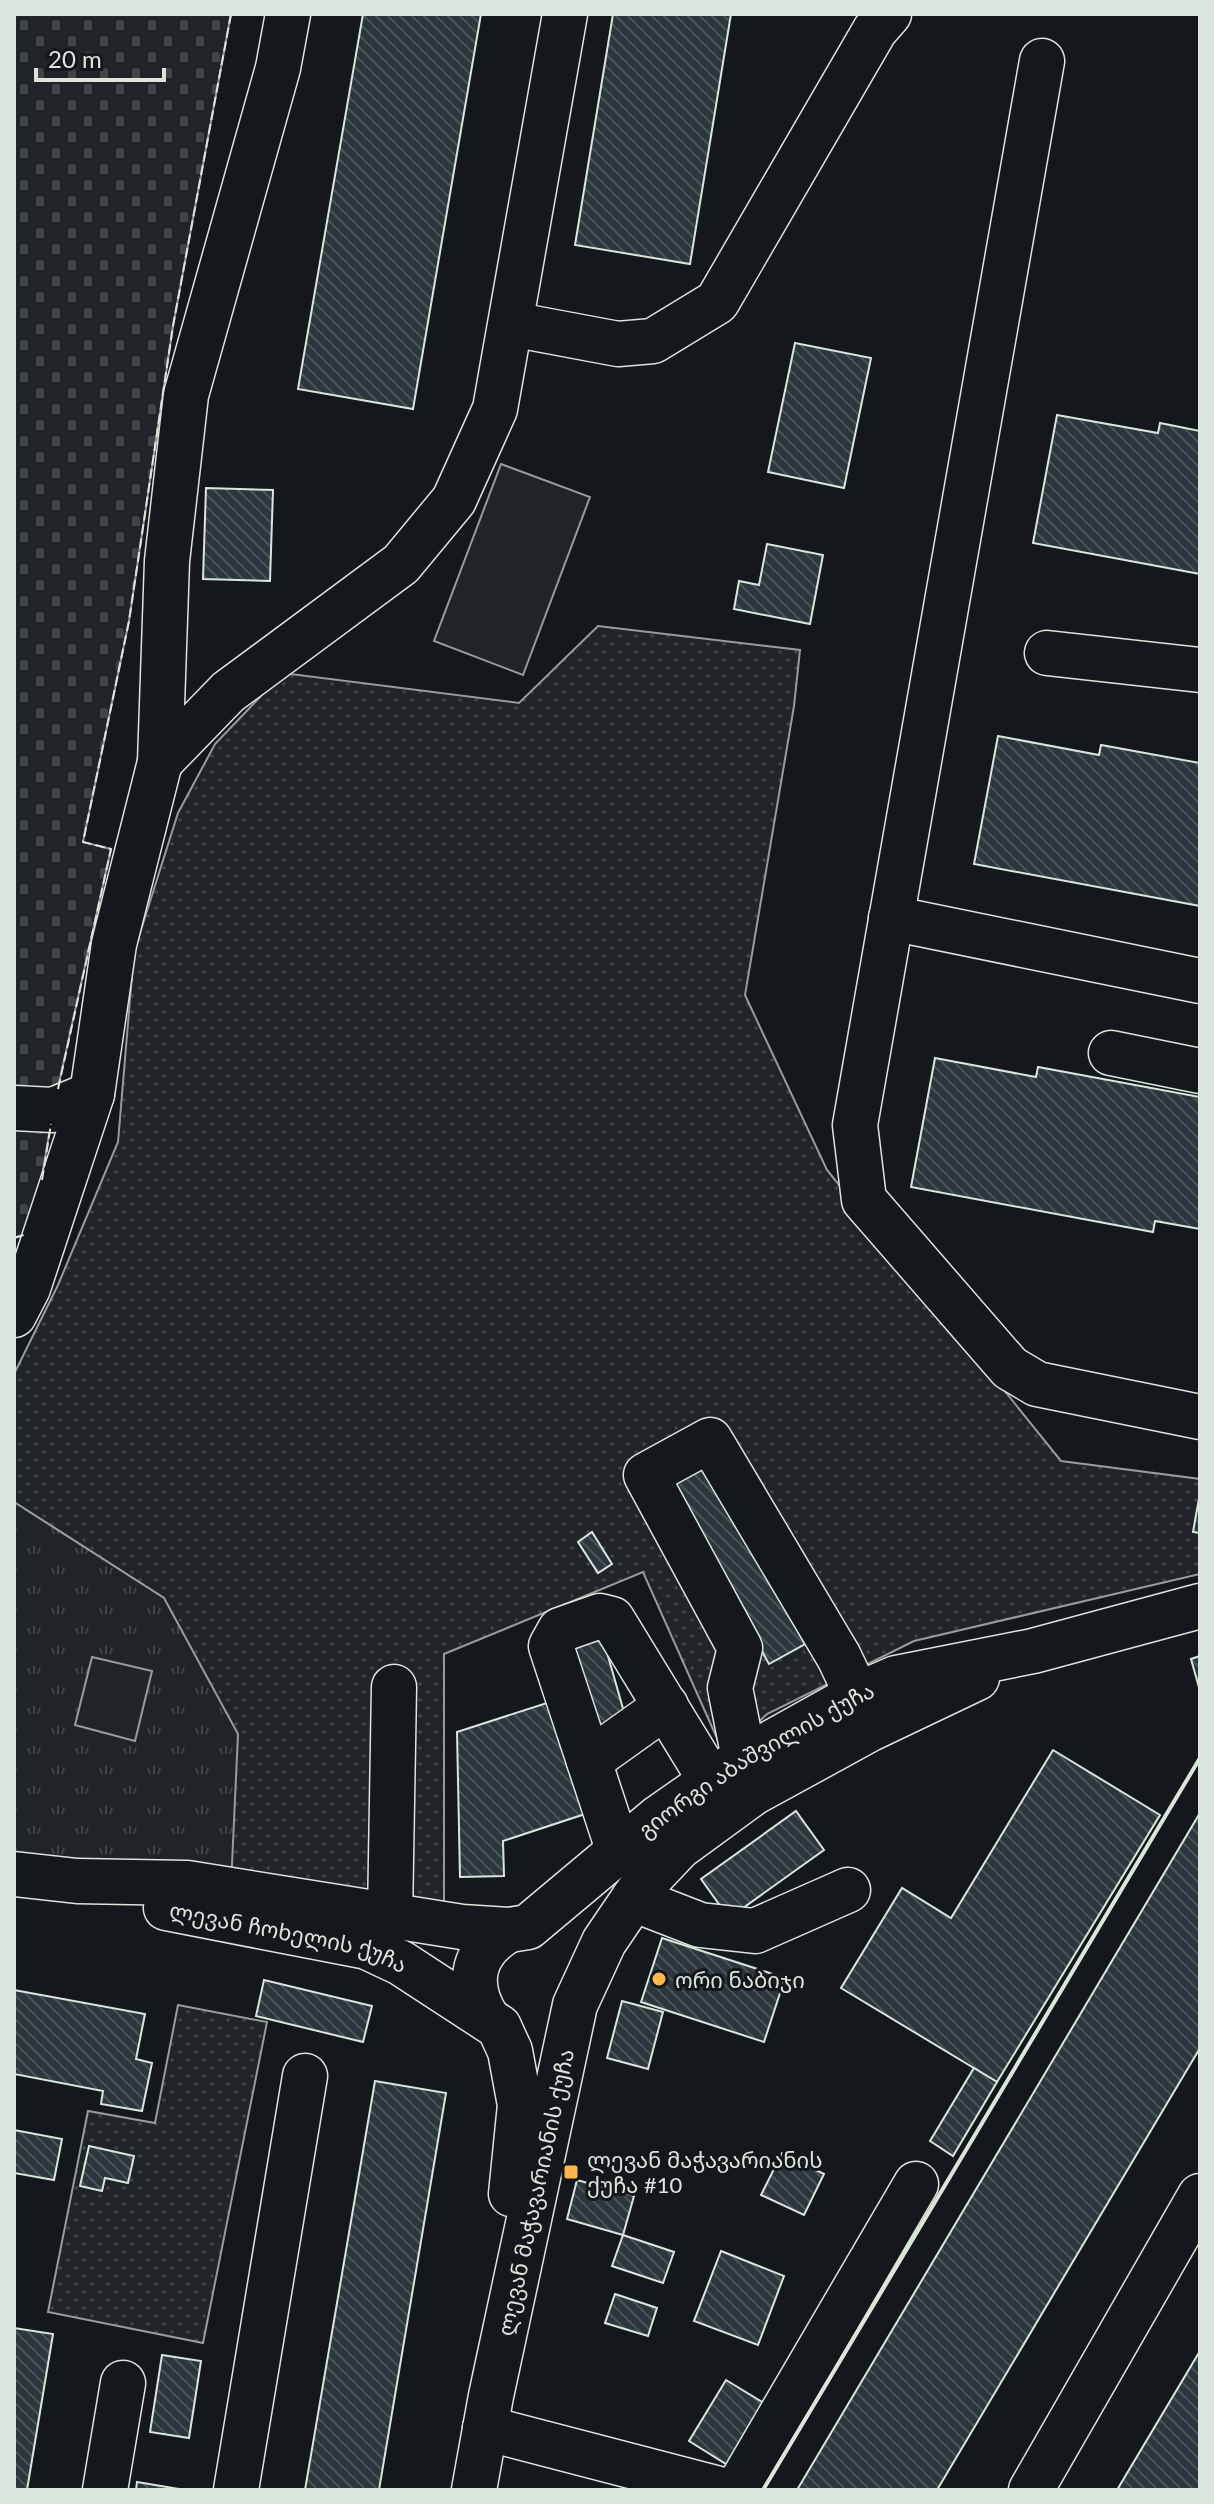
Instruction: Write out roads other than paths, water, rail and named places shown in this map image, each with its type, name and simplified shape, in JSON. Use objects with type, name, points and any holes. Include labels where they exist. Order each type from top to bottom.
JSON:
[{"type":"street","points":[[14,1315],[28,1288],[92,1094],[114,944],[160,762],[167,561],[186,395],[278,68],[288,14]]},
{"type":"street","points":[[160,762],[228,692],[401,564],[454,500],[495,409],[565,14]]},
{"type":"street","points":[[511,324],[618,344],[653,341],[717,302],[875,30],[889,14]]},
{"type":"street","points":[[1042,61],[855,1125],[864,1200],[1010,1368],[1037,1384],[1200,1417]]},
{"type":"street","points":[[1047,653],[1200,670]]},
{"type":"street","points":[[891,918],[1200,981]]},
{"type":"street","points":[[1111,1053],[1200,1071]]},
{"type":"street","points":[[14,1108],[53,1110],[92,1094]]},
{"type":"street","points":[[727,1769],[730,1688],[740,1648],[646,1475],[710,1440],[839,1657],[857,1695]]},
{"type":"street","name":"გიორგი აბაშვილის ქუჩა","points":[[519,1929],[658,1818],[727,1769],[857,1695],[896,1678],[1033,1651],[1200,1606]]},
{"type":"street","points":[[619,1852],[551,1646],[560,1630],[600,1616],[612,1619],[666,1706],[727,1769]]},
{"type":"street","name":"გიორგი აბაშვილის ქუჩა","points":[[577,1997],[604,1942],[633,1899],[679,1847],[753,1793],[870,1729],[1033,1651]]},
{"type":"street","points":[[390,1916],[394,1687]]},
{"type":"street","points":[[589,1761],[666,1706]]},
{"type":"street","name":"ლევან ჩოხელის ქუჩა","points":[[14,1874],[77,1881],[187,1883],[390,1916],[519,1929]]},
{"type":"street","name":"ლევან ჩოხელის ქუჩა","points":[[77,1881],[184,1913],[367,1947],[401,1963],[493,2022]]},
{"type":"street","points":[[633,1899],[700,1925],[755,1931],[848,1890]]},
{"type":"street","points":[[519,1929],[562,1940],[573,1954],[579,1971],[577,1997],[564,2019],[550,2029],[533,2034],[493,2022],[473,1986],[475,1968],[481,1952],[493,1939],[519,1929]]},
{"type":"street","name":"ლევან მაჭავარიანის ქუჩა","points":[[474,2490],[577,1997]]},
{"type":"street","name":"ლევან მაჭავარიანის ქუჩა","points":[[488,2412],[520,2105],[510,2051],[493,2022]]},
{"type":"street","points":[[236,2490],[305,2076]]},
{"type":"street","points":[[737,2490],[916,2184]]},
{"type":"street","points":[[1031,2490],[1200,2196]]},
{"type":"street","points":[[105,2490],[123,2383]]},
{"type":"street","points":[[488,2412],[723,2490]]},
{"type":"place","name":"ორი ნაბიჯი","points":[[659,1979]]},
{"type":"place","name":"ლევან მაჭავარიანის ქუჩა #10","points":[[571,2172]]}]
